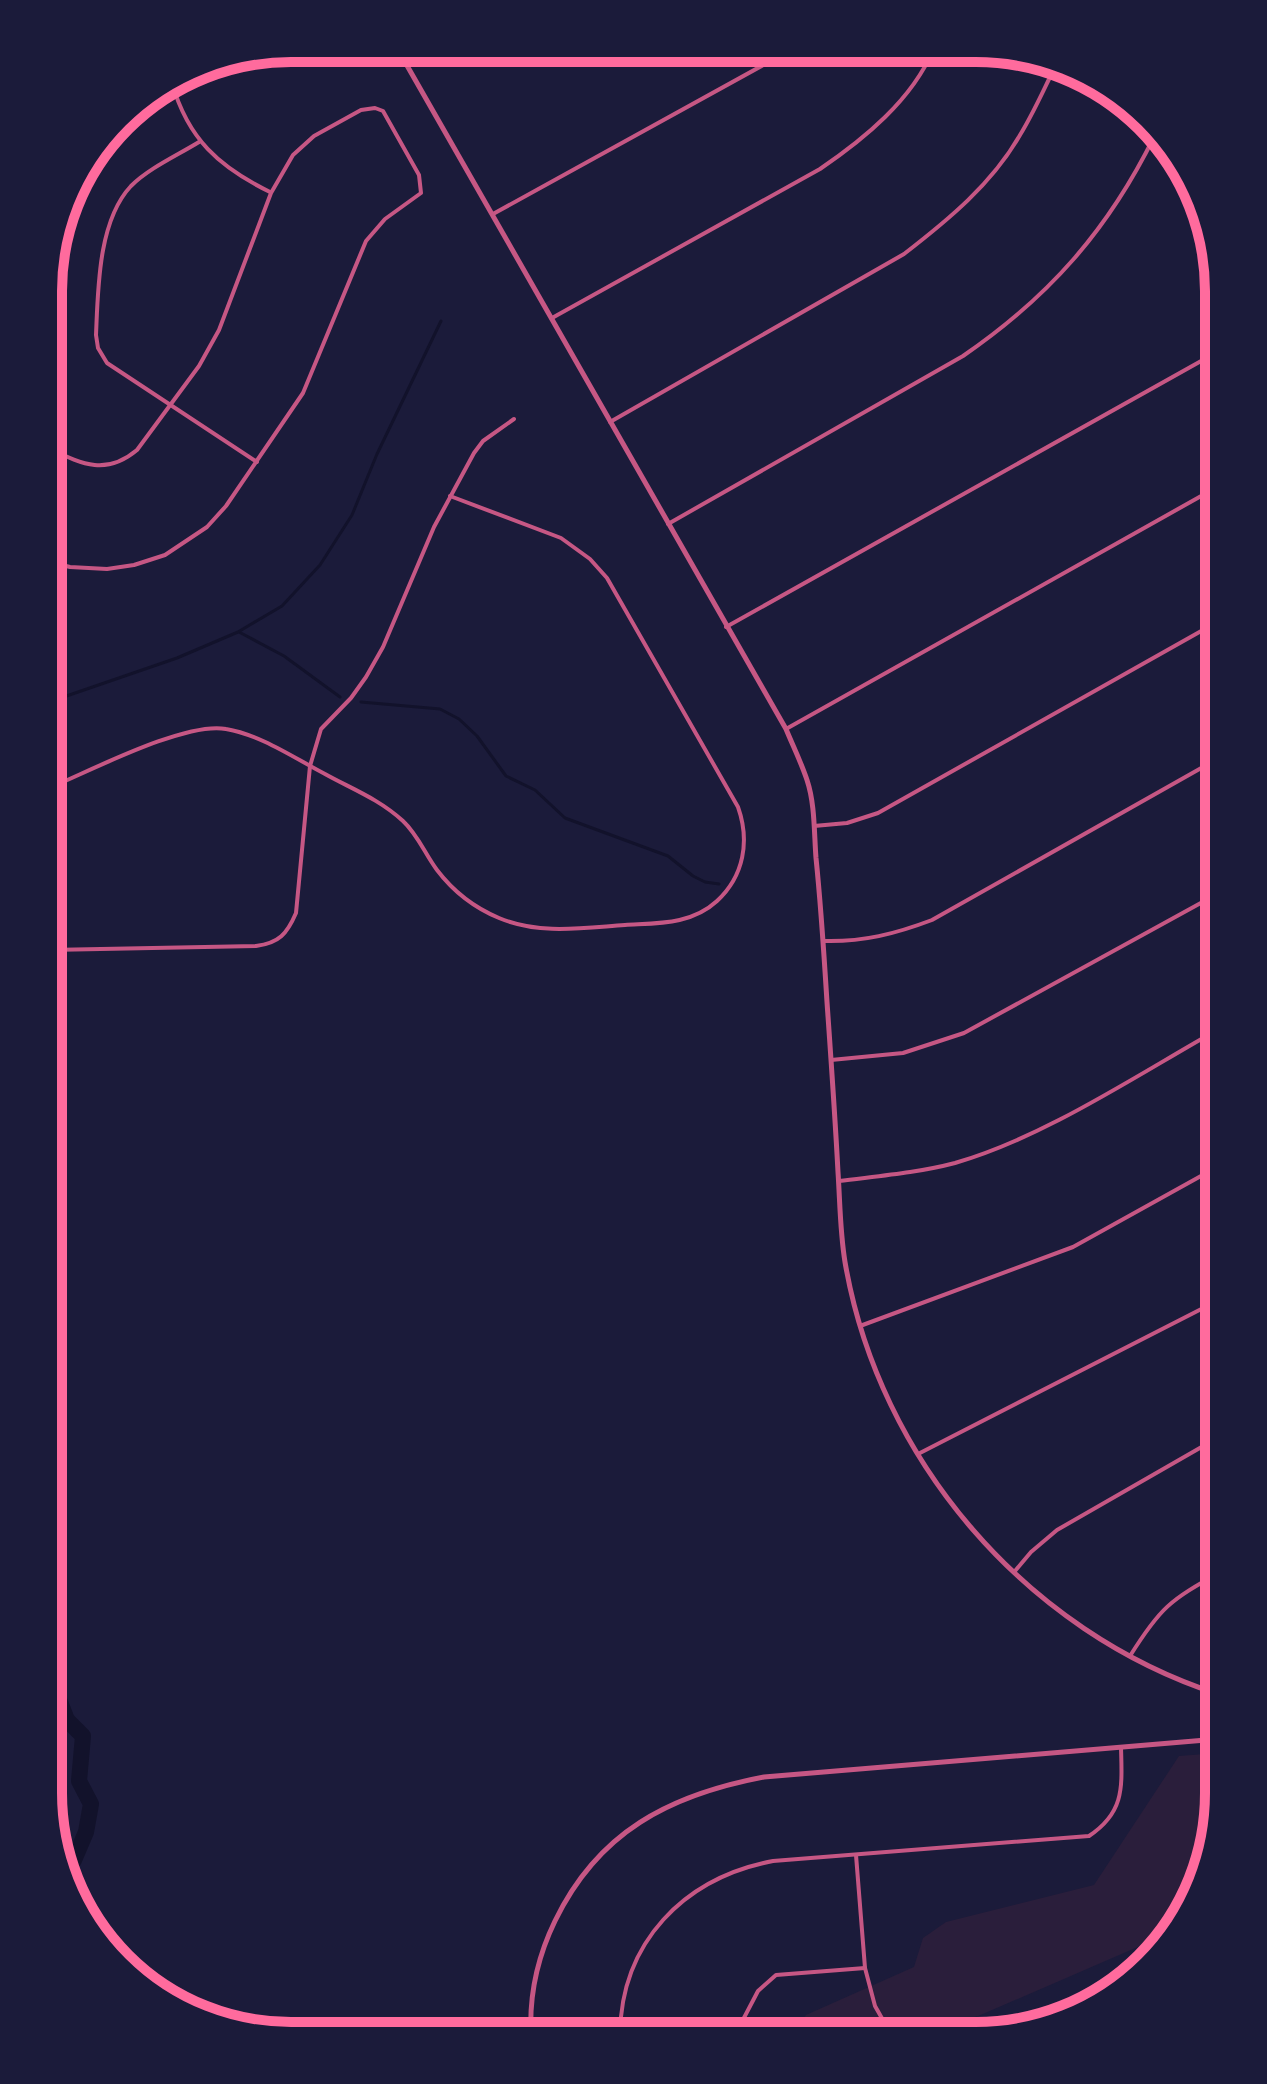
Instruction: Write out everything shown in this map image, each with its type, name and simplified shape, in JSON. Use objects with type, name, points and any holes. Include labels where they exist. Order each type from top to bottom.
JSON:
[{"type":"street","points":[[405,62],[786,729],[807,782],[824,941],[843,1246],[860,1327],[918,1454],[966,1523],[1013,1573],[1077,1624],[1130,1656],[1205,1689]]},
{"type":"street","points":[[493,214],[768,62]]},
{"type":"street","points":[[551,319],[837,157],[883,119],[926,62]]},
{"type":"street","points":[[610,422],[904,254],[942,225],[976,192],[1020,137],[1051,75]]},
{"type":"street","points":[[175,93],[181,111],[199,142],[235,174],[271,193]]},
{"type":"street","points":[[62,454],[83,464],[114,464],[126,460],[137,450],[199,366],[219,330],[271,193],[287,163],[301,146],[361,110],[375,108],[383,111],[419,175],[422,189],[417,198],[385,219],[366,241],[307,386],[226,506],[207,527],[165,555],[134,565],[107,569],[62,565]]},
{"type":"street","points":[[199,142],[131,186],[113,214],[105,243],[97,320],[98,348],[107,363],[257,462]]},
{"type":"street","points":[[667,524],[963,356],[994,335],[1054,281],[1091,240],[1131,183],[1151,143]]},
{"type":"street","points":[[725,627],[1205,359]]},
{"type":"street","points":[[62,950],[256,946],[281,939],[287,932],[296,913],[310,766],[321,729],[351,698],[383,647],[434,527],[483,441],[514,419]]},
{"type":"street","points":[[786,729],[1205,494]]},
{"type":"street","points":[[62,783],[173,736],[203,727],[235,731],[379,801],[413,832],[437,869],[459,894],[483,911],[513,923],[543,930],[560,930],[675,921],[705,910],[732,883],[744,856],[745,843],[738,807],[607,578],[590,559],[561,538],[450,496]]},
{"type":"street","points":[[814,826],[847,823],[878,813],[1205,629]]},
{"type":"street","points":[[824,941],[885,936],[932,920],[1205,766]]},
{"type":"street","points":[[831,1060],[903,1053],[964,1033],[1205,901]]},
{"type":"street","points":[[839,1181],[954,1163],[1020,1139],[1205,1037]]},
{"type":"street","points":[[860,1327],[1064,1251],[1205,1174]]},
{"type":"street","points":[[918,1454],[1205,1307]]},
{"type":"street","points":[[1013,1573],[1031,1552],[1057,1530],[1205,1445]]},
{"type":"street","points":[[1130,1656],[1167,1604],[1205,1581]]},
{"type":"street","points":[[531,2022],[530,1998],[537,1964],[566,1899],[597,1857],[617,1837],[669,1805],[721,1785],[764,1777],[1205,1740]]},
{"type":"street","points":[[621,2022],[623,2000],[643,1945],[678,1905],[696,1890],[754,1865],[1089,1836],[1104,1826],[1120,1798],[1121,1747]]},
{"type":"street","points":[[856,1855],[865,1968],[875,2006],[884,2022]]},
{"type":"street","points":[[742,2022],[758,1991],[776,1975],[865,1968]]},
{"type":"shaded area","points":[[1205,1754],[1205,1808],[1201,1838],[1181,1895],[1150,1942],[964,2022],[801,2022],[806,2015],[914,1967],[923,1938],[946,1922],[1094,1885],[1179,1756]]},
{"type":"waterway","points":[[62,698],[177,658],[238,632],[282,606],[320,565],[352,515],[377,454],[441,321]]},
{"type":"waterway","points":[[239,632],[284,656],[340,697]]},
{"type":"waterway","points":[[361,702],[440,709],[459,719],[477,736],[506,776],[535,790],[565,818],[668,856],[693,876],[719,884]]},
{"type":"waterway","points":[[62,1707],[67,1720],[83,1736],[79,1781],[91,1804],[86,1832],[72,1862]]}]
